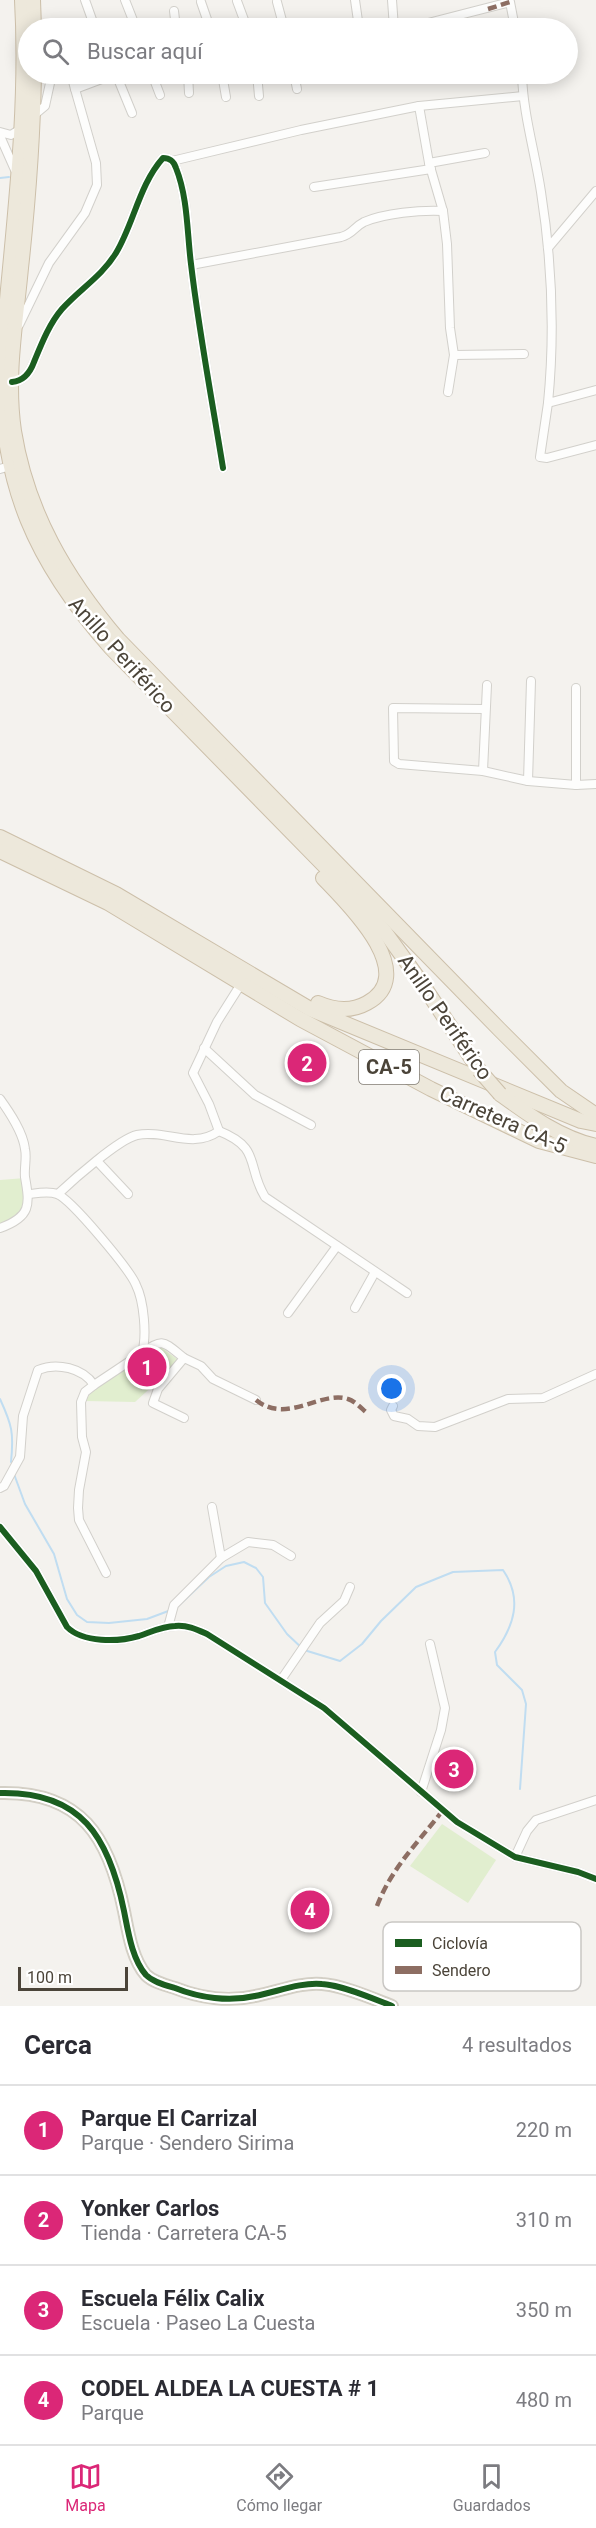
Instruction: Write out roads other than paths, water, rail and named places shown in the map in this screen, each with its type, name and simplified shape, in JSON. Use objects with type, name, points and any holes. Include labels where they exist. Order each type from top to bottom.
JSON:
[{"type":"highway","name":"Anillo Periférico","points":[[22,0],[23,18]]},
{"type":"highway","points":[[33,0],[34,18]]},
{"type":"highway","name":"Anillo Periférico","points":[[23,84],[22,128],[1,370],[5,468],[29,526],[61,587],[81,615],[111,648],[352,894],[385,932],[479,1070],[500,1094],[535,1119],[579,1142],[596,1146]]},
{"type":"highway","name":"Anillo Periférico","points":[[34,84],[14,335],[12,382],[14,430],[30,495],[57,556],[94,610],[118,639],[561,1091],[596,1115]]},
{"type":"highway","points":[[193,940],[281,986],[333,1009],[356,1008],[369,1002],[383,986],[386,974],[386,962],[381,949],[354,913],[276,828],[199,738]]},
{"type":"highway","name":"CA-5","points":[[0,837],[116,894],[193,940]]},
{"type":"highway","name":"Carretera CA-5","points":[[0,851],[108,903],[300,1019],[448,1098],[539,1141],[596,1156]]},
{"type":"highway","name":"Carretera CA-5","points":[[193,940],[310,1009],[581,1121],[596,1124]]},
{"type":"street","points":[[85,0],[91,18]]},
{"type":"street","points":[[125,0],[132,18]]},
{"type":"street","points":[[356,0],[358,18]]},
{"type":"street","points":[[392,0],[393,18]]},
{"type":"street","points":[[237,1],[243,18]]},
{"type":"street","points":[[277,2],[281,18]]},
{"type":"street","points":[[454,18],[510,2],[513,18]]},
{"type":"street","points":[[201,3],[206,18]]},
{"type":"street","points":[[174,11],[175,18]]},
{"type":"street","points":[[33,116],[45,106],[50,84]]},
{"type":"street","points":[[14,335],[49,263],[84,213],[97,185],[96,163],[74,84]]},
{"type":"street","points":[[75,89],[89,84]]},
{"type":"street","points":[[120,84],[132,113]]},
{"type":"street","points":[[156,84],[160,95]]},
{"type":"street","points":[[189,84],[189,93]]},
{"type":"street","points":[[224,84],[226,97]]},
{"type":"street","points":[[258,84],[259,96]]},
{"type":"street","points":[[296,84],[297,89]]},
{"type":"street","points":[[522,84],[541,190],[552,304],[551,369],[540,457],[547,458],[596,445]]},
{"type":"street","points":[[12,382],[18,382],[27,376],[61,310],[90,285],[115,255],[140,195],[163,158],[172,161],[301,130],[419,106],[523,96]]},
{"type":"street","points":[[419,106],[447,244],[450,328],[454,356],[448,392]]},
{"type":"street","points":[[18,176],[0,134],[11,135],[22,128]]},
{"type":"street","points":[[314,187],[430,166],[485,153]]},
{"type":"street","points":[[172,161],[177,169],[184,205],[191,265],[223,468]]},
{"type":"street","points":[[548,248],[596,191]]},
{"type":"street","points":[[191,265],[351,234],[363,222],[418,209],[442,211]]},
{"type":"street","points":[[454,356],[524,354]]},
{"type":"street","points":[[548,403],[596,390]]},
{"type":"street","points":[[528,781],[531,681]]},
{"type":"street","points":[[483,771],[484,709],[487,685]]},
{"type":"street","points":[[576,688],[576,785]]},
{"type":"street","points":[[484,709],[393,708],[394,761],[399,764],[483,771],[528,781],[576,785],[596,784]]},
{"type":"street","points":[[241,984],[204,1048],[193,1073],[209,1104],[219,1131],[227,1134],[250,1151],[258,1185],[265,1197],[408,1293]]},
{"type":"street","points":[[204,1048],[255,1095],[311,1125]]},
{"type":"street","points":[[0,1099],[22,1137],[25,1148],[25,1178],[30,1194],[24,1213],[14,1222],[0,1228]]},
{"type":"street","points":[[58,1194],[110,1149],[136,1135],[154,1134],[188,1140],[214,1135],[219,1131]]},
{"type":"street","points":[[98,1161],[128,1194]]},
{"type":"street","points":[[30,1194],[58,1194],[74,1206],[136,1284],[146,1335],[142,1353]]},
{"type":"street","points":[[288,1313],[337,1246]]},
{"type":"street","points":[[355,1308],[375,1272]]},
{"type":"street","points":[[106,1573],[79,1520],[79,1490],[86,1452],[82,1437],[81,1402],[85,1392],[157,1342],[163,1342],[184,1358],[201,1366],[213,1379],[256,1400]]},
{"type":"street","points":[[184,1358],[158,1389],[153,1403],[184,1418]]},
{"type":"street","points":[[0,1488],[4,1486],[20,1457],[23,1416],[38,1370],[56,1366],[76,1371],[89,1378],[94,1385]]},
{"type":"street","points":[[393,1406],[394,1416],[408,1419],[418,1426],[435,1427],[508,1399],[543,1398],[596,1374]]},
{"type":"street","points":[[212,1507],[220,1558]]},
{"type":"street","points":[[0,1527],[36,1571],[67,1627],[73,1633],[88,1638],[109,1639],[136,1637],[168,1626],[189,1626],[207,1634],[324,1708],[457,1822],[515,1857],[578,1872],[596,1879]]},
{"type":"street","points":[[168,1626],[174,1605],[220,1558],[248,1542],[273,1545],[291,1556]]},
{"type":"street","points":[[281,1680],[320,1623],[344,1601],[350,1587]]},
{"type":"street","points":[[421,1792],[441,1730],[445,1708],[430,1644]]},
{"type":"street","points":[[0,1793],[48,1797],[81,1816],[95,1834],[109,1860],[136,1957],[152,1980],[180,1990],[238,2002],[322,1984],[392,2006]]},
{"type":"street","points":[[515,1857],[527,1831],[536,1820],[596,1800]]},
{"type":"waterway","points":[[0,178],[9,177]]},
{"type":"waterway","points":[[0,1399],[11,1429],[11,1462]]},
{"type":"waterway","points":[[14,1474],[25,1504],[54,1554],[67,1599],[77,1615],[87,1622],[109,1623],[147,1619],[171,1610]]},
{"type":"waterway","points":[[176,1608],[209,1577],[226,1566],[244,1562],[256,1568],[263,1577],[265,1603],[287,1634],[304,1650],[340,1661],[362,1644],[381,1621],[416,1587],[453,1572],[503,1570],[513,1591],[514,1612],[507,1632],[495,1652],[497,1665],[522,1690],[526,1704],[520,1789]]},
{"type":"place","name":"Yonker Carlos","points":[[307,1063]]},
{"type":"place","name":"Parque El Carrizal","points":[[147,1367]]},
{"type":"place","name":"Escuela Félix Calix","points":[[454,1769]]},
{"type":"place","name":"CODEL ALDEA LA CUESTA # 1","points":[[310,1910]]}]
